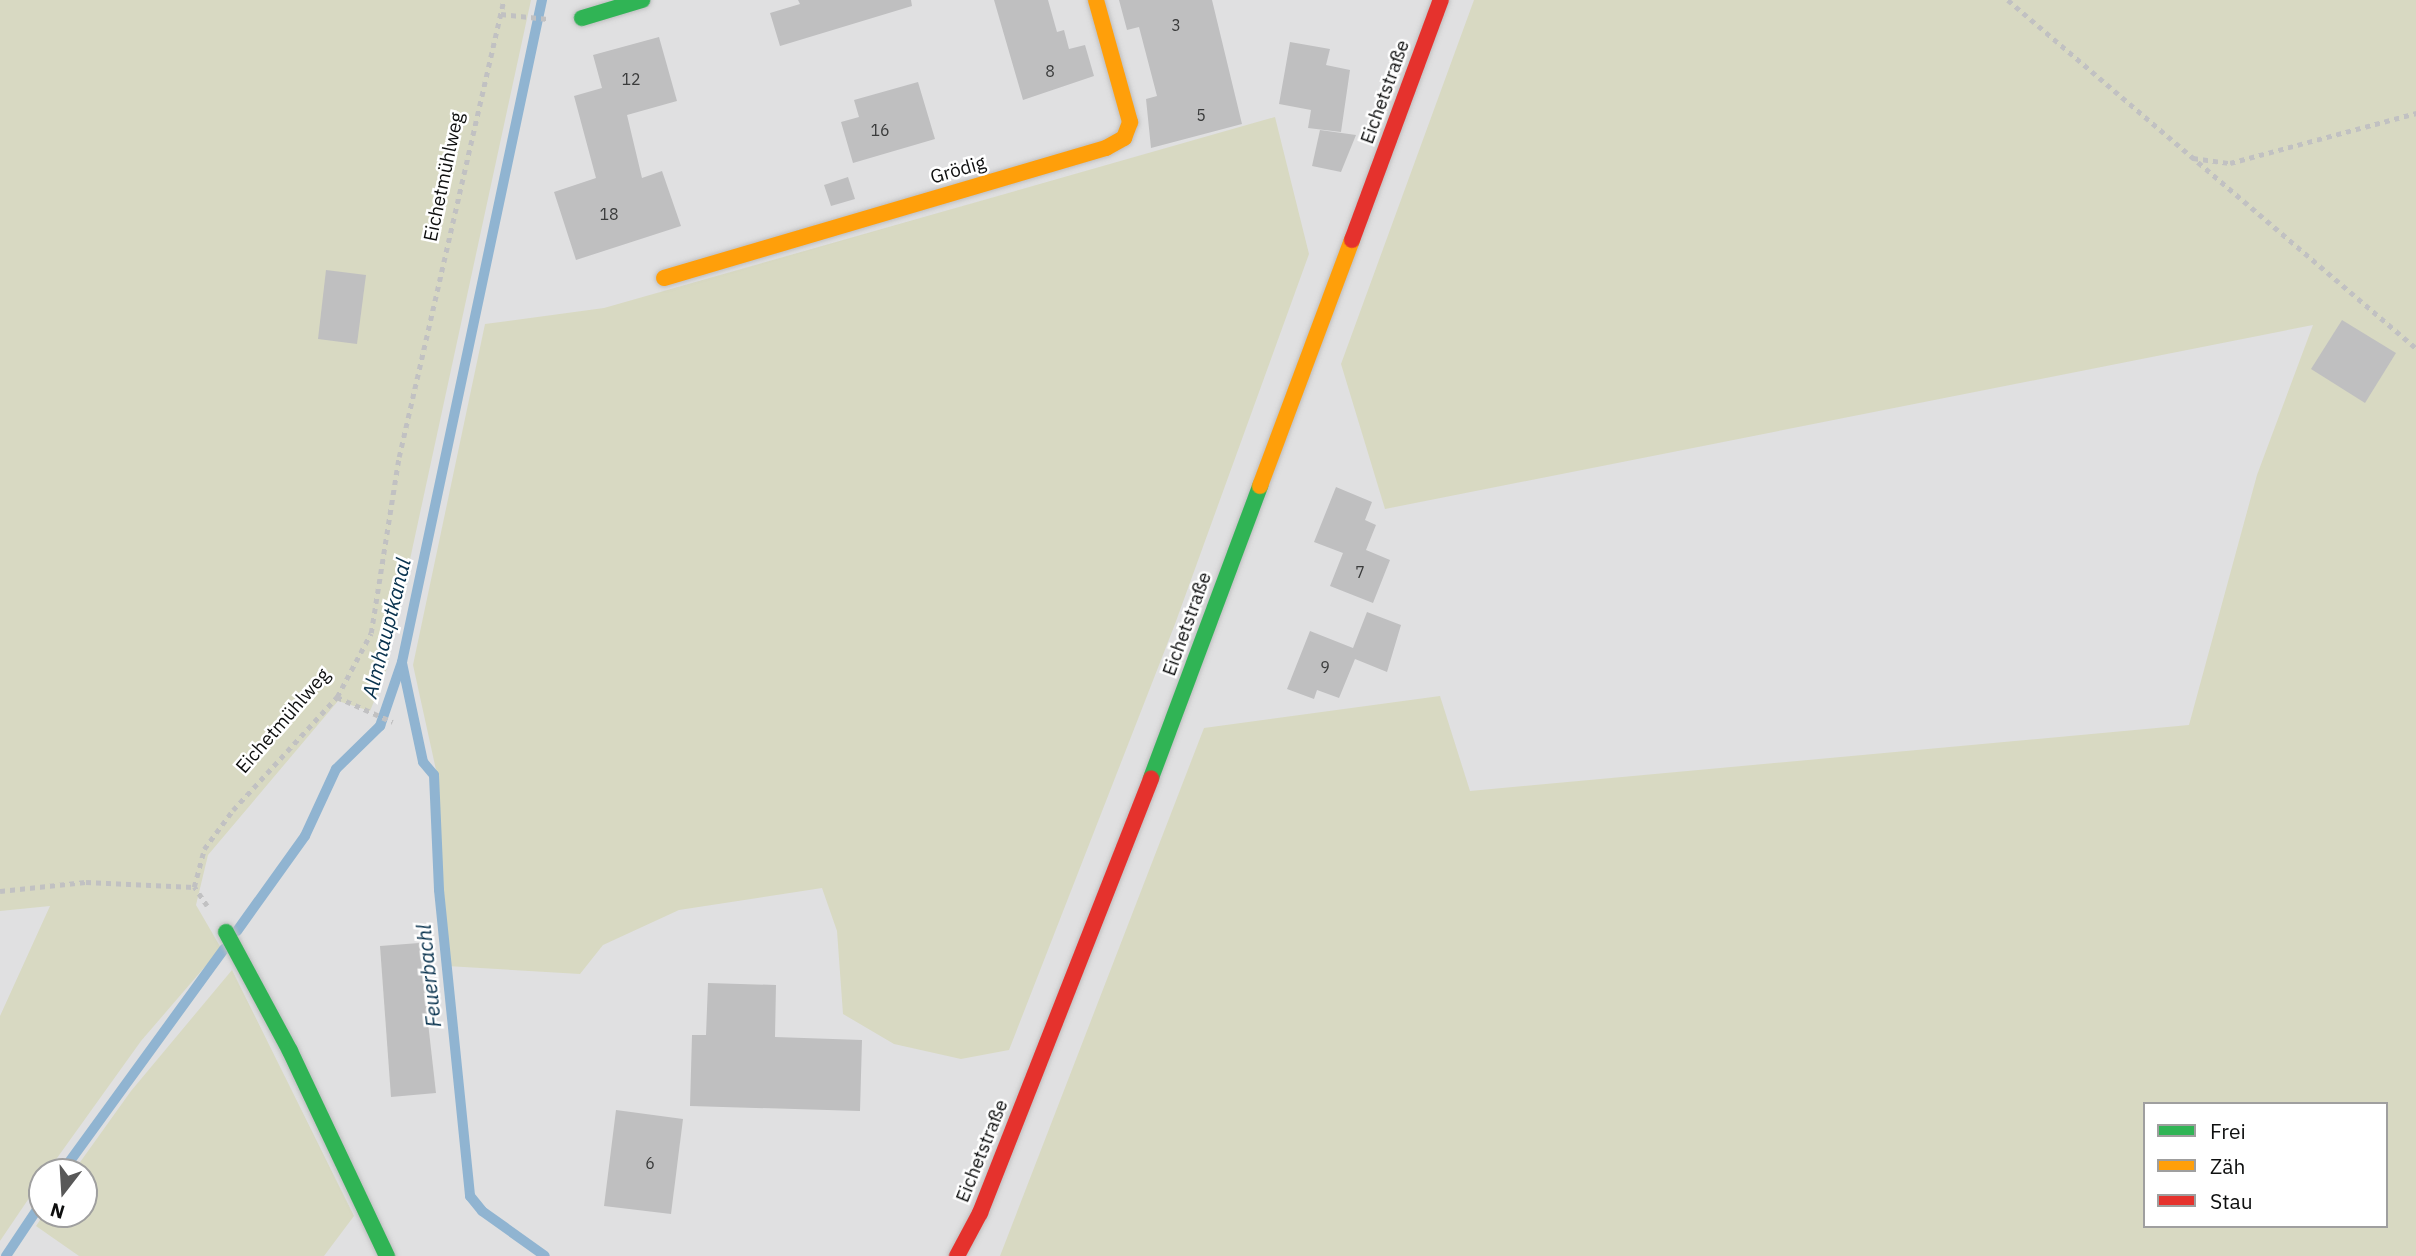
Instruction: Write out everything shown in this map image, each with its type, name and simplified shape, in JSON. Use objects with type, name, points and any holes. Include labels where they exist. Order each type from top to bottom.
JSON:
[{"type":"main road","points":[[582,18],[642,0]]},
{"type":"main road","name":"Grödig","points":[[664,278],[1106,148],[1124,138],[1130,122],[1096,0]]},
{"type":"main road","name":"Eichetstraße","points":[[957,1256],[980,1213],[1106,899],[1441,0]]},
{"type":"main road","points":[[226,932],[296,1063],[387,1256]]},
{"type":"path","name":"Eichetmühlweg","points":[[194,887],[204,849],[233,810],[337,697],[371,633],[399,457],[504,0]]},
{"type":"path","points":[[2008,0],[2416,348]]},
{"type":"path","points":[[501,13],[556,20]]},
{"type":"path","points":[[2193,158],[2230,163],[2416,113]]},
{"type":"path","points":[[337,697],[393,722]]},
{"type":"path","points":[[0,891],[86,882],[194,887],[226,932]]},
{"type":"green space","points":[[0,0],[531,0],[385,675],[370,711],[338,701],[208,855],[196,905],[221,948],[141,1041],[57,1158],[28,1158],[28,1200],[0,1241],[0,1016],[50,906],[0,911]]},
{"type":"green space","points":[[1474,0],[2416,0],[2416,1256],[1000,1256],[1204,728],[1440,696],[1470,791],[2189,725],[2257,475],[2313,325],[1385,509],[1341,364]]},
{"type":"green space","points":[[1275,117],[1309,254],[1175,624],[1009,1050],[961,1059],[894,1044],[843,1014],[837,931],[822,888],[679,910],[603,945],[580,974],[447,966],[438,779],[413,665],[485,324],[604,308]]},
{"type":"green space","points":[[232,970],[354,1216],[324,1256],[79,1256],[39,1228],[98,1228],[98,1158],[83,1158],[131,1091]]},
{"type":"building","points":[[798,0],[911,0],[912,6],[780,46],[770,13],[800,4]]},
{"type":"building","points":[[994,0],[1048,0],[1057,32],[1064,30],[1069,49],[1085,45],[1094,76],[1023,100]]},
{"type":"building","points":[[1119,0],[1212,0],[1242,124],[1151,148],[1146,99],[1157,96],[1139,27],[1127,30]]},
{"type":"building","points":[[659,37],[677,101],[627,115],[642,178],[662,171],[681,226],[576,260],[554,192],[596,178],[574,96],[602,88],[593,55]]},
{"type":"building","points":[[1290,42],[1330,49],[1326,65],[1350,70],[1341,132],[1308,128],[1311,110],[1279,104]]},
{"type":"building","points":[[918,82],[935,139],[853,163],[841,122],[859,117],[854,100]]},
{"type":"building","points":[[1320,130],[1356,135],[1341,172],[1312,166]]},
{"type":"building","points":[[848,177],[855,199],[831,206],[824,185]]},
{"type":"building","points":[[326,270],[366,275],[357,344],[318,339]]},
{"type":"building","points":[[2342,320],[2396,353],[2365,403],[2311,369]]},
{"type":"building","points":[[1336,487],[1372,502],[1365,520],[1376,525],[1366,550],[1390,560],[1373,603],[1330,586],[1343,553],[1314,542]]},
{"type":"building","points":[[1367,612],[1401,625],[1387,672],[1355,659],[1339,698],[1317,690],[1314,699],[1287,689],[1310,631],[1353,648]]},
{"type":"building","points":[[419,943],[436,1093],[391,1097],[380,946]]},
{"type":"building","points":[[708,983],[776,985],[775,1037],[862,1040],[860,1111],[690,1106],[692,1035],[706,1035]]},
{"type":"building","points":[[616,1110],[683,1119],[671,1214],[604,1206]]},
{"type":"waterway","name":"Almhauptkanal","points":[[237,931],[305,836],[336,769],[380,726],[402,662],[542,0]]},
{"type":"waterway","name":"Feuerbachl","points":[[402,663],[423,762],[434,775],[439,890],[470,1196],[482,1211],[545,1256]]},
{"type":"waterway","name":"Almhauptkanal","points":[[72,1158],[224,949]]},
{"type":"waterway","name":"Almhauptkanal","points":[[6,1256],[28,1223]]},
{"type":"traffic: fast","points":[[582,18],[642,0]]},
{"type":"traffic: fast","points":[[1151,778],[1260,486]]},
{"type":"traffic: fast","points":[[226,932],[290,1051],[387,1256]]},
{"type":"traffic: slow","points":[[664,278],[1106,148],[1124,138],[1130,122],[1096,0]]},
{"type":"traffic: slow","points":[[1260,486],[1352,240]]},
{"type":"traffic: jam","points":[[1352,240],[1441,0]]},
{"type":"traffic: jam","points":[[957,1256],[980,1213],[1151,778]]}]
